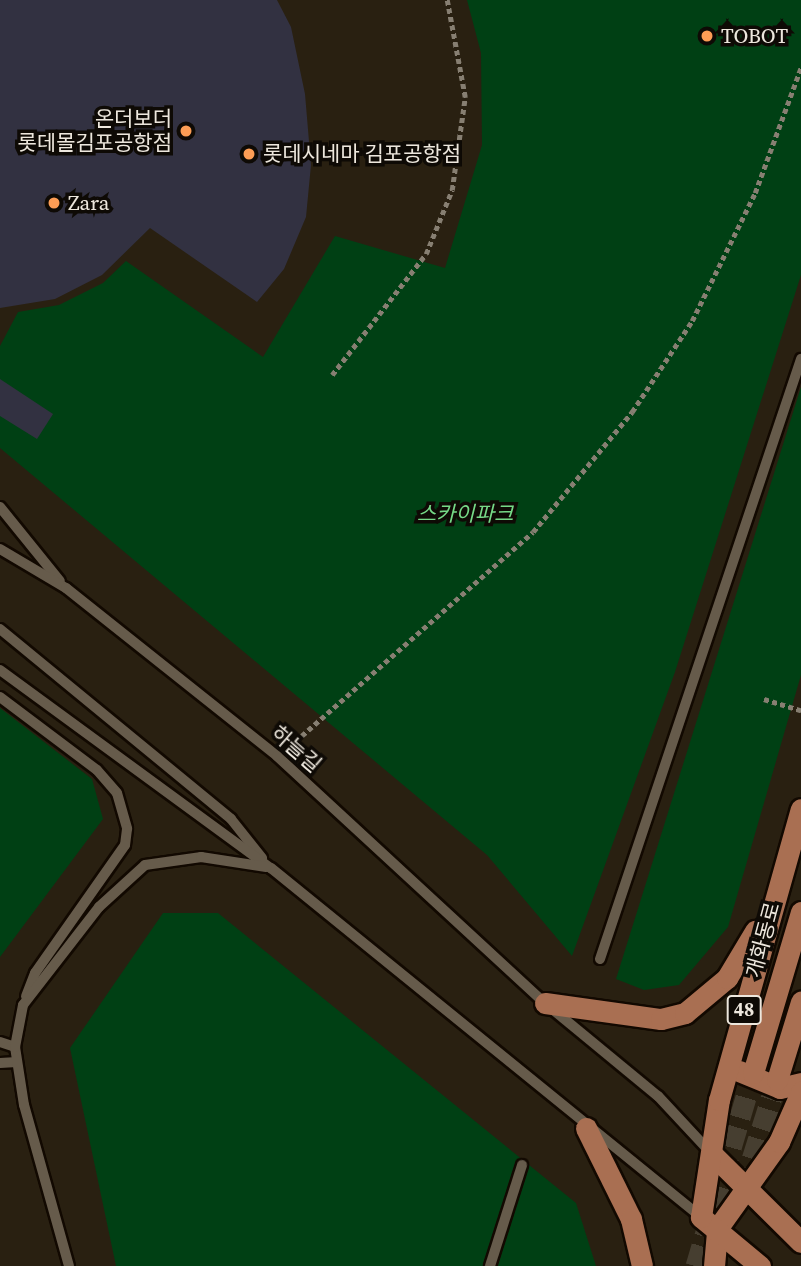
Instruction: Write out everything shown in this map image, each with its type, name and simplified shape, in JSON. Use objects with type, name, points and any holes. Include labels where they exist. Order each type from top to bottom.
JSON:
[{"type":"main road","name":"개화동로","points":[[714,1266],[709,1223],[712,1154],[731,1057],[782,868],[801,809]]},
{"type":"main road","points":[[545,1003],[661,1018],[685,1013],[727,978],[747,950],[782,868]]},
{"type":"main road","name":"개화동로","points":[[753,1073],[801,912]]},
{"type":"main road","points":[[777,1080],[801,1002]]},
{"type":"main road","points":[[731,1057],[742,1075],[780,1088],[801,1083]]},
{"type":"main road","points":[[760,1266],[709,1223],[748,1187],[801,1092]]},
{"type":"main road","points":[[586,1128],[631,1219],[642,1266]]},
{"type":"main road","points":[[712,1154],[801,1242]]},
{"type":"lane","points":[[600,959],[801,359]]},
{"type":"lane","points":[[0,507],[66,588]]},
{"type":"lane","name":"하늘길","points":[[0,549],[66,588],[277,756],[545,1003],[658,1096],[712,1154]]},
{"type":"lane","points":[[0,629],[231,819],[271,868]]},
{"type":"lane","points":[[0,670],[271,868],[586,1128],[709,1223]]},
{"type":"lane","points":[[0,697],[97,770],[117,793],[127,829],[111,866],[34,973],[23,1005],[15,1046],[69,1266]]},
{"type":"lane","points":[[23,1005],[99,908],[145,865],[201,857],[271,868]]},
{"type":"lane","points":[[0,1042],[15,1046]]},
{"type":"lane","points":[[0,1063],[17,1062]]},
{"type":"lane","points":[[489,1266],[522,1165]]},
{"type":"path","points":[[332,375],[426,254],[452,190],[465,97],[447,0]]},
{"type":"path","points":[[277,756],[533,532],[632,412],[692,321],[750,205],[801,67]]},
{"type":"path","points":[[764,699],[801,710]]},
{"type":"green space","name":"스카이파크","points":[[467,0],[801,0],[801,275],[675,672],[572,956],[487,855],[0,448],[0,346],[18,312],[59,305],[103,283],[126,261],[263,357],[335,236],[445,268],[482,145],[481,53]]},
{"type":"green space","points":[[801,387],[801,675],[728,927],[679,985],[644,990],[616,979]]},
{"type":"green space","points":[[0,708],[92,779],[103,819],[0,957]]},
{"type":"green space","points":[[163,913],[218,913],[576,1203],[596,1266],[116,1266],[70,1048]]},
{"type":"building","points":[[0,0],[277,0],[291,27],[305,94],[311,165],[306,217],[284,269],[257,302],[150,228],[102,275],[55,299],[0,308]]},
{"type":"building","points":[[0,379],[53,414],[37,439],[0,416]]},
{"type":"tunnel","points":[[696,1266],[753,1073]]},
{"type":"tunnel","points":[[743,1188],[777,1080]]},
{"type":"place","name":"TOBOT","points":[[707,36]]},
{"type":"place","name":"온더보더 롯데몰김포공항점","points":[[186,131]]},
{"type":"place","name":"롯데시네마 김포공항점","points":[[249,154]]},
{"type":"place","name":"Zara","points":[[54,203]]}]
